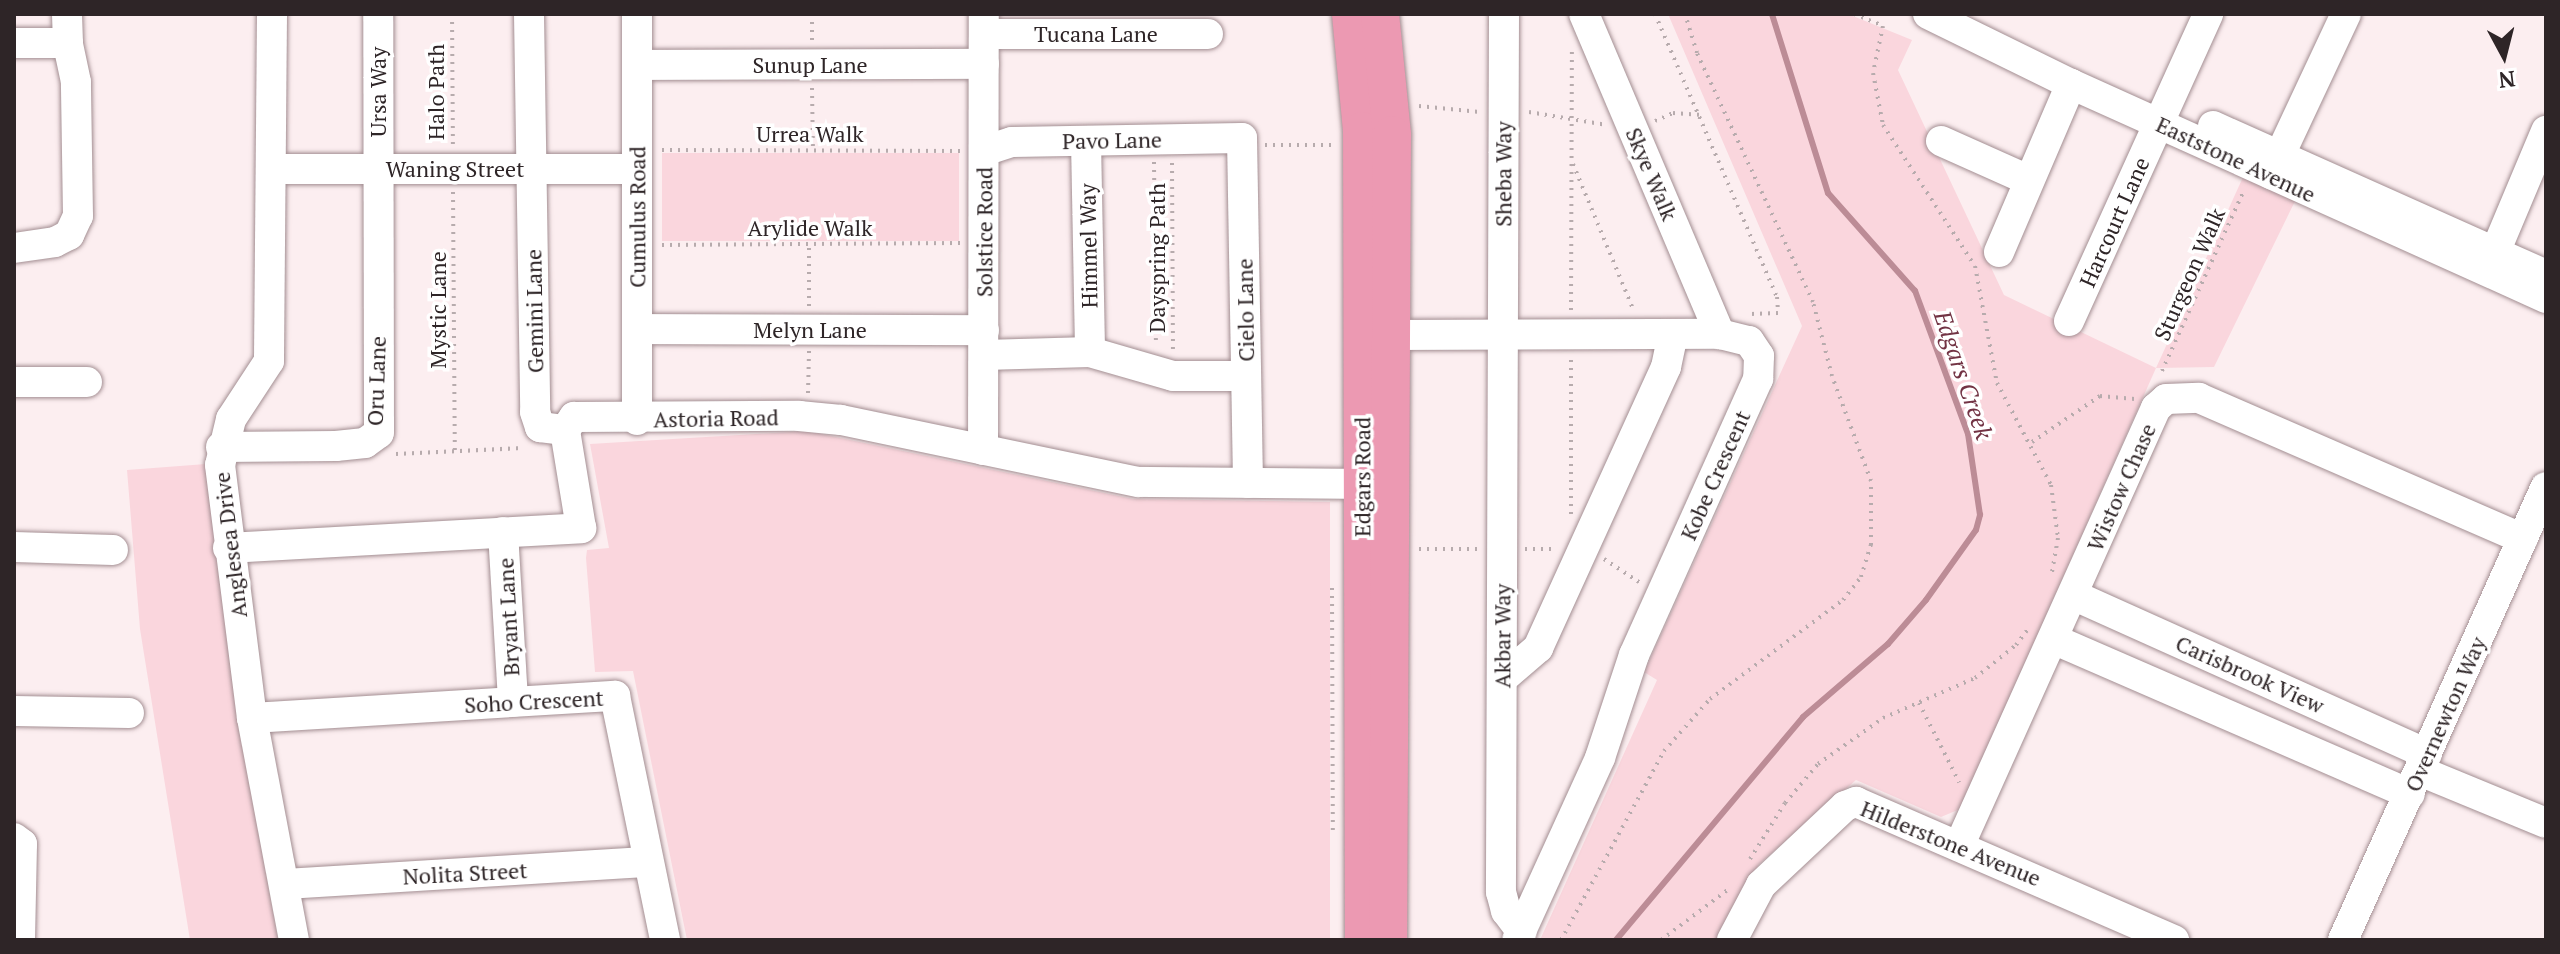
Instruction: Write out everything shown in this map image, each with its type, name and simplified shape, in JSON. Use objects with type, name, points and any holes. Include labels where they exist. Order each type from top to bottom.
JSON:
[{"type":"main road","name":"Edgars Road","points":[[1351,14],[1362,131],[1377,484],[1388,940]]},
{"type":"main road","name":"Edgars Road","points":[[1364,940],[1377,484],[1391,335],[1390,87],[1380,14]]},
{"type":"street","name":"Anglesea Drive","points":[[272,14],[269,361],[231,419],[221,447],[228,548],[252,718],[294,940]]},
{"type":"street","name":"Ursa Way","points":[[378,14],[378,169]]},
{"type":"street","points":[[529,14],[533,169]]},
{"type":"street","name":"Cumulus Road","points":[[637,14],[637,420]]},
{"type":"street","name":"Sheba Way","points":[[1503,334],[1504,14]]},
{"type":"street","name":"Skye Walk","points":[[1584,14],[1631,125],[1730,335]]},
{"type":"street","name":"Eaststone Avenue","points":[[1928,14],[2071,84],[2163,114]]},
{"type":"street","name":"Eaststone Avenue","points":[[1962,14],[2163,114],[2265,174],[2491,261],[2546,275]]},
{"type":"street","name":"Harcourt Lane","points":[[2069,321],[2208,14]]},
{"type":"street","points":[[2265,174],[2346,14]]},
{"type":"street","name":"Tucana Lane","points":[[984,24],[1177,24],[1208,34]]},
{"type":"street","name":"Solstice Road","points":[[983,450],[984,24]]},
{"type":"street","points":[[14,43],[68,29],[76,82],[79,169],[78,216],[69,235],[55,242],[14,248]]},
{"type":"street","name":"Sunup Lane","points":[[637,65],[984,64]]},
{"type":"street","points":[[1999,252],[2071,84]]},
{"type":"street","points":[[2491,261],[2546,131]]},
{"type":"street","name":"Himmel Way","points":[[1086,141],[1090,352]]},
{"type":"street","name":"Pavo Lane","points":[[984,151],[1012,142],[1242,141]]},
{"type":"street","name":"Cielo Lane","points":[[1242,141],[1248,483]]},
{"type":"street","points":[[1941,141],[2028,180]]},
{"type":"street","name":"Waning Street","points":[[273,169],[533,169],[637,160]]},
{"type":"street","name":"Oru Lane","points":[[221,447],[336,446],[365,443],[379,433],[378,169]]},
{"type":"street","name":"Gemini Lane","points":[[533,169],[535,412],[540,427],[565,430]]},
{"type":"street","name":"Eaststone Avenue","points":[[2491,261],[2546,298]]},
{"type":"street","name":"Melyn Lane","points":[[637,329],[809,330],[984,343],[1090,352],[1165,374],[1246,376]]},
{"type":"street","name":"Akbar Way","points":[[1503,334],[1501,892],[1506,911],[1519,936]]},
{"type":"street","points":[[1391,335],[1730,335]]},
{"type":"street","points":[[1502,679],[1538,648],[1666,367],[1673,335]]},
{"type":"street","name":"Kobe Crescent","points":[[1519,936],[1600,758],[1634,655],[1758,379],[1759,356],[1730,335]]},
{"type":"street","points":[[14,382],[87,382]]},
{"type":"street","name":"Wistow Chase","points":[[1960,844],[2053,639],[2061,588],[2156,408],[2177,395],[2199,398],[2523,539]]},
{"type":"street","name":"Astoria Road","points":[[565,430],[574,417],[637,420],[813,417],[1139,482],[1377,484]]},
{"type":"street","points":[[228,548],[581,528],[565,430]]},
{"type":"street","name":"Overnewton Way","points":[[2343,940],[2546,487]]},
{"type":"street","name":"Bryant Lane","points":[[503,532],[513,702]]},
{"type":"street","points":[[14,547],[113,550]]},
{"type":"street","name":"Carisbrook View","points":[[2061,588],[2419,773]]},
{"type":"street","name":"Carisbrook View","points":[[2053,639],[2419,773]]},
{"type":"street","name":"Soho Crescent","points":[[252,718],[615,696],[646,862],[665,940]]},
{"type":"street","points":[[14,711],[129,713]]},
{"type":"street","points":[[2419,773],[2546,823]]},
{"type":"street","name":"Hilderstone Avenue","points":[[1732,940],[1761,885],[1851,803],[1960,844],[2174,940]]},
{"type":"street","points":[[14,838],[22,844],[20,940]]},
{"type":"street","name":"Nolita Street","points":[[284,884],[646,862]]},
{"type":"path","name":"Halo Path","points":[[452,14],[453,169]]},
{"type":"path","points":[[1655,14],[1777,297],[1778,313],[1740,314],[1730,335]]},
{"type":"path","points":[[1561,940],[1664,751],[1710,699],[1843,600],[1861,577],[1871,545],[1871,481],[1832,376],[1813,302],[1697,53],[1685,14]]},
{"type":"path","points":[[1854,14],[1883,26],[1873,73],[1883,125],[1914,179],[1973,260],[1997,383],[2032,442],[2056,509],[2056,558],[2061,588]]},
{"type":"path","points":[[812,65],[813,150]]},
{"type":"path","points":[[1419,106],[1448,112],[1504,112],[1631,125],[1673,113],[1699,115]]},
{"type":"path","name":"Dayspring Path","points":[[1163,139],[1165,374]]},
{"type":"path","name":"Dayspring Path","points":[[1163,139],[1165,374]]},
{"type":"path","points":[[1242,141],[1333,145]]},
{"type":"path","name":"Urrea Walk","points":[[637,160],[813,150],[984,151]]},
{"type":"path","points":[[1572,161],[1635,313]]},
{"type":"path","name":"Mystic Lane","points":[[453,169],[455,451]]},
{"type":"path","name":"Sturgeon Walk","points":[[2162,371],[2265,174]]},
{"type":"path","name":"Arylide Walk","points":[[637,246],[984,243]]},
{"type":"path","points":[[808,393],[809,244]]},
{"type":"path","points":[[1557,357],[1585,356]]},
{"type":"path","points":[[2032,442],[2105,394],[2156,408]]},
{"type":"path","points":[[396,454],[522,448]]},
{"type":"path","points":[[1742,872],[1785,803],[1818,764],[1856,734],[1998,662],[2036,614]]},
{"type":"path","points":[[1919,703],[1960,788]]},
{"type":"path","points":[[1664,939],[1735,881]]},
{"type":"shaded area","points":[[1668,14],[1848,14],[1912,40],[1898,70],[2004,295],[2156,368],[1960,809],[1941,817],[1856,780],[1759,864],[1719,940],[1540,940],[1657,680],[1644,672],[1802,326]]},
{"type":"shaded area","points":[[662,153],[959,153],[959,241],[662,241]]},
{"type":"shaded area","points":[[2244,175],[2296,199],[2214,367],[2156,368]]},
{"type":"shaded area","points":[[807,431],[1133,499],[1330,502],[1330,940],[687,940],[633,671],[595,672],[586,558],[587,550],[609,548],[590,444]]},
{"type":"shaded area","points":[[206,464],[245,757],[278,940],[190,940],[140,629],[127,470]]},
{"type":"waterway","name":"Edgars Creek","points":[[1616,940],[1803,717],[1888,644],[1926,600],[1976,530],[1980,515],[1968,434],[1915,291],[1828,193],[1772,14]]}]
